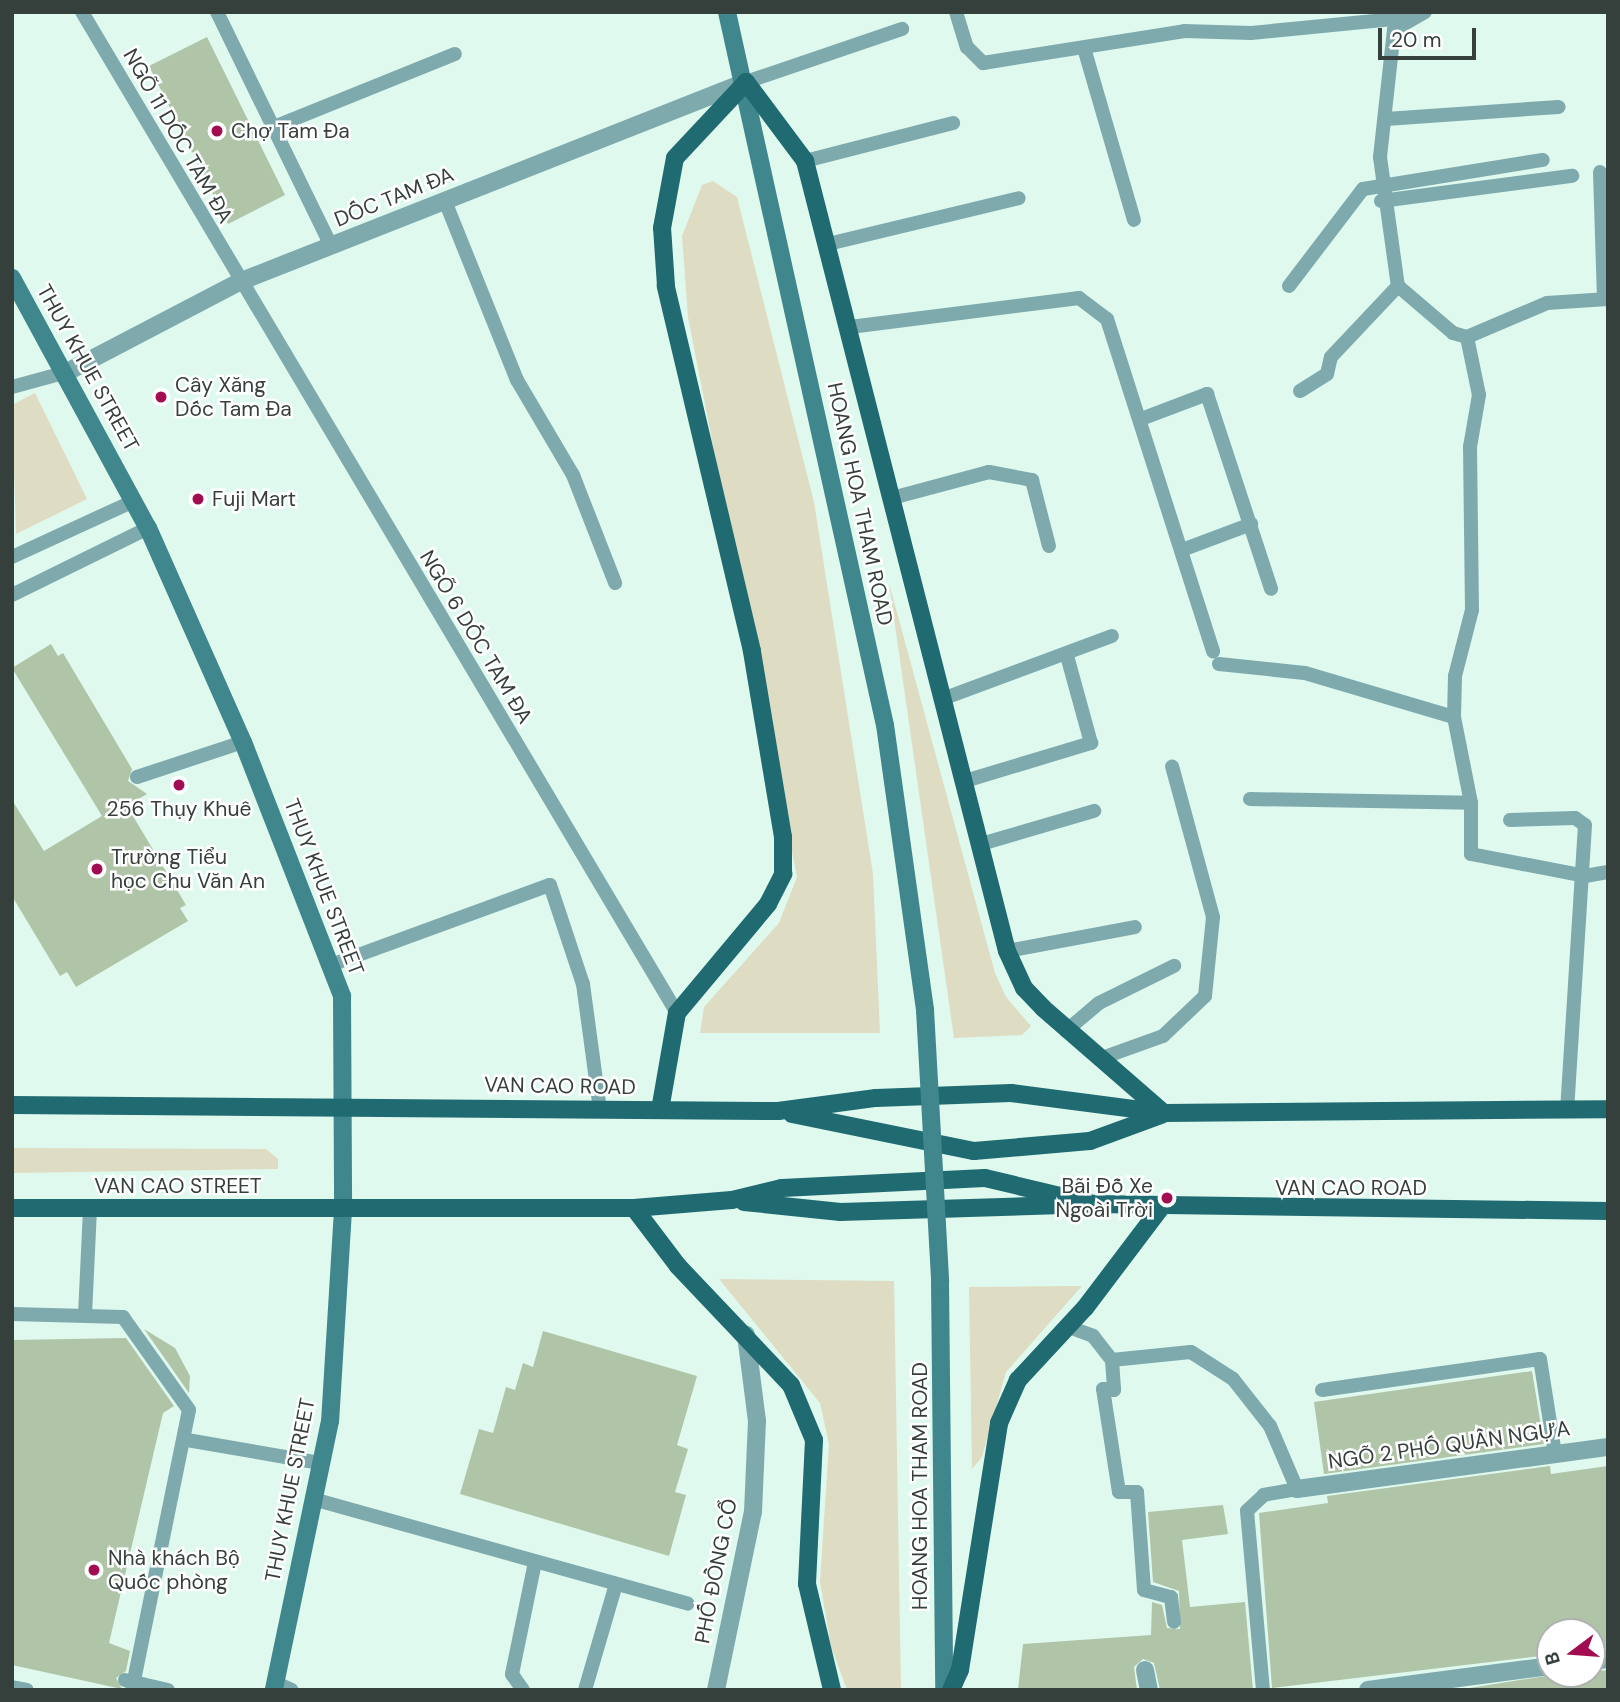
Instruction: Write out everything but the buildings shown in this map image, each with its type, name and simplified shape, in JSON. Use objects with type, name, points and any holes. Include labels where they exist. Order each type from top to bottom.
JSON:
[{"type":"main road","name":"HOANG HOA THAM ROAD","points":[[727,12],[746,82],[885,725],[925,1010],[940,1282],[944,1690]]},
{"type":"main road","points":[[660,1110],[677,1013],[768,904],[783,874],[783,837],[752,651],[666,286],[662,228],[675,158],[746,82],[805,161],[945,698],[1007,951],[1024,988],[1066,1031],[1164,1113]]},
{"type":"main road","name":"THUY KHUE STREET","points":[[12,278],[67,372],[148,528],[243,742],[342,996],[343,1210],[330,1421],[313,1499],[281,1688]]},
{"type":"main road","name":"VAN CAO ROAD","points":[[342,1108],[778,1111],[876,1098],[1011,1093],[1164,1113],[1608,1109]]},
{"type":"main road","points":[[12,1105],[342,1108]]},
{"type":"main road","name":"VAN CAO ROAD","points":[[778,1111],[974,1151],[1090,1141],[1164,1113]]},
{"type":"main road","name":"VAN CAO ROAD","points":[[343,1210],[635,1208],[732,1200],[782,1188],[985,1178],[1094,1204]]},
{"type":"main road","name":"VAN CAO ROAD","points":[[732,1200],[840,1212],[1094,1204],[1160,1209],[1608,1211]]},
{"type":"main road","name":"VAN CAO STREET","points":[[12,1208],[343,1210]]},
{"type":"main road","points":[[635,1208],[678,1266],[791,1385],[814,1440],[807,1584],[832,1690]]},
{"type":"main road","points":[[951,1690],[960,1670],[999,1423],[1018,1380],[1066,1326],[1160,1209]]},
{"type":"street","name":"DỐC TAM ĐA","points":[[67,372],[239,282],[746,82]]},
{"type":"street","name":"PHỐ ĐỒNG CỔ","points":[[716,1690],[753,1512],[757,1421],[746,1335]]},
{"type":"street","name":"NGÕ 2 PHỐ QUẦN NGỰA","points":[[1297,1489],[1608,1447]]},
{"type":"street","points":[[1367,1690],[1536,1668]]},
{"type":"street","points":[[1145,1670],[1149,1690]]},
{"type":"lane","name":"NGÕ 11 DỐC TAM ĐA","points":[[82,12],[239,282]]},
{"type":"lane","points":[[217,12],[331,246]]},
{"type":"lane","points":[[956,12],[967,47],[983,64],[1184,31],[1251,33],[1425,14]]},
{"type":"lane","points":[[1425,14],[1394,30],[1381,201],[1398,286],[1453,333],[1466,337],[1548,303],[1606,299],[1600,172]]},
{"type":"lane","points":[[746,82],[902,29]]},
{"type":"lane","points":[[1084,48],[1134,220]]},
{"type":"lane","points":[[274,127],[455,54]]},
{"type":"lane","points":[[1386,119],[1559,107]]},
{"type":"lane","points":[[805,161],[953,123]]},
{"type":"lane","points":[[1289,286],[1363,189],[1543,160]]},
{"type":"lane","points":[[1381,201],[1572,176]]},
{"type":"lane","points":[[828,244],[1019,198]]},
{"type":"lane","points":[[445,201],[517,380],[573,475],[615,583]]},
{"type":"lane","name":"NGÕ 6 DỐC TAM ĐA","points":[[239,282],[677,1013]]},
{"type":"lane","points":[[1300,391],[1327,374],[1331,357],[1398,286]]},
{"type":"lane","points":[[850,327],[1079,299],[1107,319],[1216,658],[1305,673],[1454,717]]},
{"type":"lane","points":[[1466,337],[1479,395],[1470,447],[1472,610],[1455,676],[1454,717],[1471,803],[1471,854],[1585,876],[1608,872]]},
{"type":"lane","points":[[12,387],[67,372]]},
{"type":"lane","points":[[1141,419],[1207,394],[1271,589]]},
{"type":"lane","points":[[892,498],[989,472],[1032,480],[1049,546]]},
{"type":"lane","points":[[12,557],[134,501]]},
{"type":"lane","points":[[1182,550],[1251,524]]},
{"type":"lane","points":[[12,595],[148,528]]},
{"type":"lane","points":[[945,698],[1067,656],[1112,636]]},
{"type":"lane","points":[[965,781],[1091,743],[1067,656]]},
{"type":"lane","points":[[137,777],[243,742]]},
{"type":"lane","points":[[1099,1059],[1163,1036],[1205,996],[1213,917],[1172,766]]},
{"type":"lane","points":[[1250,799],[1471,803]]},
{"type":"lane","points":[[981,844],[1094,811]]},
{"type":"lane","points":[[1510,820],[1575,818],[1585,825],[1585,876],[1567,1110]]},
{"type":"lane","points":[[331,965],[550,885],[583,984],[600,1109]]},
{"type":"lane","points":[[1007,951],[1135,927]]},
{"type":"lane","points":[[1066,1031],[1099,1003],[1174,966]]},
{"type":"lane","points":[[85,1315],[90,1209]]},
{"type":"lane","points":[[12,1314],[123,1317],[189,1410],[187,1440],[130,1684],[169,1690]]},
{"type":"lane","points":[[1066,1326],[1093,1336],[1112,1360],[1114,1390],[1103,1389],[1119,1492],[1137,1492],[1144,1590],[1171,1597],[1174,1622]]},
{"type":"lane","points":[[1112,1360],[1191,1352],[1233,1379],[1270,1426],[1297,1489],[1264,1495],[1247,1511],[1263,1690]]},
{"type":"lane","points":[[1322,1390],[1540,1359],[1555,1454]]},
{"type":"lane","points":[[187,1440],[320,1464]]},
{"type":"lane","points":[[313,1499],[688,1604]]},
{"type":"lane","points":[[523,1690],[512,1674],[535,1562]]},
{"type":"lane","points":[[585,1690],[616,1584]]},
{"type":"lane","points":[[12,1687],[27,1690]]},
{"type":"shaded area","points":[[713,181],[737,197],[814,502],[873,874],[880,1033],[700,1033],[704,1007],[779,923],[797,877],[688,317],[682,236],[702,185]]},
{"type":"shaded area","points":[[35,393],[87,499],[16,534],[12,405]]},
{"type":"shaded area","points":[[889,583],[995,973],[1006,997],[1031,1026],[1022,1035],[954,1038]]},
{"type":"shaded area","points":[[12,1148],[266,1149],[278,1159],[278,1169],[12,1173]]},
{"type":"shaded area","points":[[719,1279],[894,1281],[901,1690],[847,1690],[831,1646],[820,1582],[829,1444],[820,1403]]},
{"type":"shaded area","points":[[1082,1286],[1006,1372],[982,1457],[972,1469],[969,1287]]},
{"type":"place","name":"Chợ Tam Đa","points":[[217,131]]},
{"type":"place","name":"Cây Xăng Dốc Tam Đa","points":[[161,397]]},
{"type":"place","name":"Fuji Mart","points":[[198,499]]},
{"type":"place","name":"256 Thụy Khuê","points":[[179,785]]},
{"type":"place","name":"Trường Tiểu học Chu Văn An","points":[[97,869]]},
{"type":"place","name":"Bãi Đỗ Xe Ngoài Trời","points":[[1167,1198]]},
{"type":"place","name":"Nhà khách Bộ Quốc phòng","points":[[94,1570]]}]
